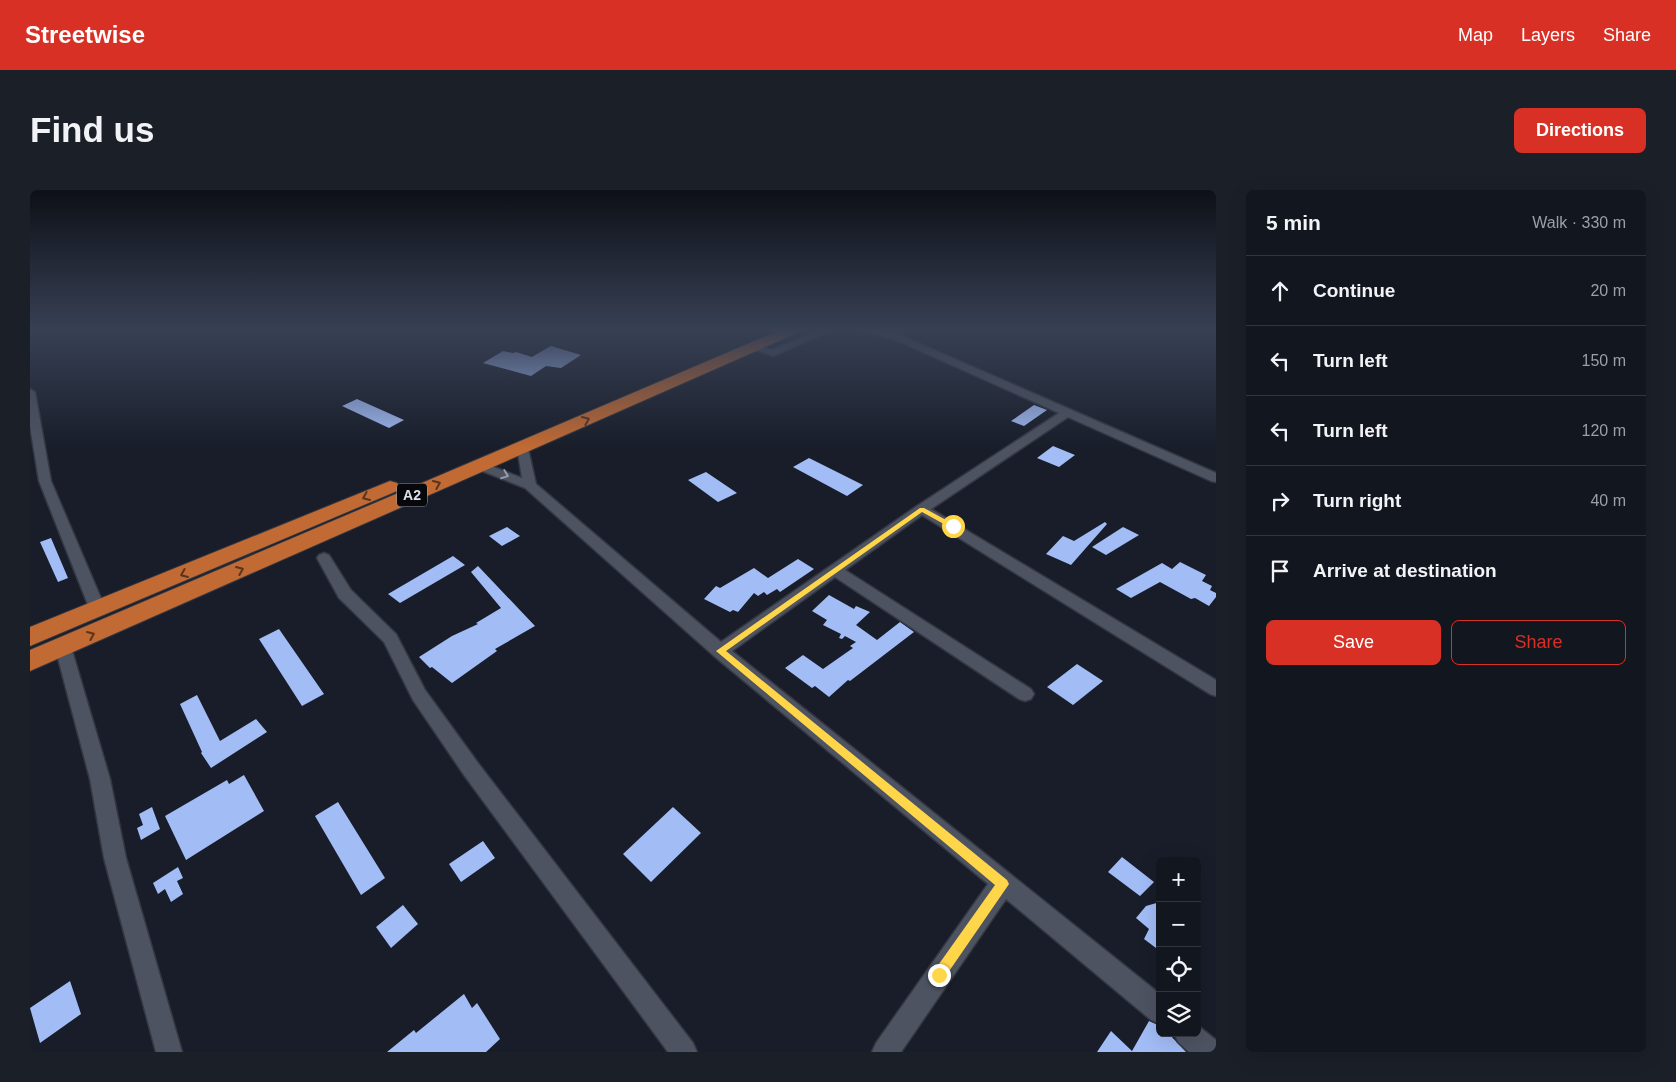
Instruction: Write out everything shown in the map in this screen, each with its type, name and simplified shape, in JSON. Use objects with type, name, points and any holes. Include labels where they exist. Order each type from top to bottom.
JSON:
[{"type":"highway","name":"A2","points":[[30,637],[670,369]]},
{"type":"highway","name":"A2","points":[[30,661],[701,369]]},
{"type":"street","points":[[970,369],[1216,478]]},
{"type":"street","points":[[31,399],[32,425],[45,481],[98,610]]},
{"type":"street","points":[[720,651],[922,509],[1068,412]]},
{"type":"street","points":[[524,447],[530,485]]},
{"type":"street","points":[[481,466],[530,485],[720,651],[1156,1008]]},
{"type":"street","points":[[922,509],[1216,689]]},
{"type":"street","points":[[324,558],[345,594],[390,638],[419,695],[471,769],[684,1052]]},
{"type":"street","points":[[836,571],[1025,694]]},
{"type":"street","points":[[63,647],[100,779],[115,858],[170,1052]]},
{"type":"street","points":[[885,1052],[1003,884]]},
{"type":"street","points":[[1192,1037],[1209,1052]]},
{"type":"building","points":[[506,369],[541,369],[531,376]]},
{"type":"building","points":[[357,399],[404,420],[389,428],[342,406]]},
{"type":"building","points":[[1034,405],[1047,410],[1024,426],[1011,421]]},
{"type":"building","points":[[1053,446],[1075,455],[1059,467],[1037,458]]},
{"type":"building","points":[[809,458],[863,485],[847,496],[793,467]]},
{"type":"building","points":[[706,472],[737,493],[718,502],[688,480]]},
{"type":"building","points":[[1105,522],[1107,524],[1071,565],[1046,554],[1063,536],[1074,541]]},
{"type":"building","points":[[507,527],[520,536],[502,546],[489,536]]},
{"type":"building","points":[[1123,527],[1139,535],[1106,555],[1092,547]]},
{"type":"building","points":[[51,538],[68,578],[58,582],[40,542]]},
{"type":"building","points":[[453,556],[465,565],[400,603],[388,594]]},
{"type":"building","points":[[798,559],[814,569],[780,592],[777,589],[767,595],[764,592],[758,596],[754,593],[738,612],[733,610],[730,612],[704,599],[716,586],[720,588],[754,568],[768,578]]},
{"type":"building","points":[[1180,562],[1206,575],[1202,581],[1212,586],[1210,590],[1216,593],[1216,597],[1209,606],[1195,598],[1191,599],[1160,582],[1131,598],[1116,589],[1162,563],[1172,569]]},
{"type":"building","points":[[478,566],[535,626],[495,649],[497,651],[452,683],[432,667],[430,668],[419,657],[452,636],[478,624],[476,623],[501,608],[471,572]]},
{"type":"building","points":[[829,595],[854,609],[856,606],[870,612],[856,625],[877,640],[900,622],[914,632],[850,681],[848,680],[829,697],[815,686],[812,688],[785,668],[803,655],[823,669],[853,648],[850,646],[856,642],[845,636],[842,639],[839,638],[841,634],[823,625],[827,620],[812,611]]},
{"type":"building","points":[[279,629],[324,694],[302,706],[259,639]]},
{"type":"building","points":[[1077,664],[1103,681],[1073,705],[1047,687]]},
{"type":"building","points":[[197,695],[220,741],[256,719],[267,732],[211,768],[201,753],[180,704]]},
{"type":"building","points":[[244,775],[264,811],[186,860],[165,816],[227,780],[229,784]]},
{"type":"building","points":[[338,802],[385,878],[361,895],[315,816]]},
{"type":"building","points":[[152,807],[160,829],[141,840],[137,828],[143,825],[139,814]]},
{"type":"building","points":[[673,807],[701,833],[651,882],[623,854]]},
{"type":"building","points":[[483,841],[495,858],[461,882],[449,864]]},
{"type":"building","points":[[1122,857],[1154,882],[1140,896],[1108,872]]},
{"type":"building","points":[[178,867],[183,878],[177,881],[183,894],[171,902],[165,889],[158,894],[153,883]]},
{"type":"building","points":[[1156,903],[1156,948],[1144,939],[1149,929],[1136,918],[1146,906]]},
{"type":"building","points":[[403,905],[418,924],[391,948],[376,927]]},
{"type":"building","points":[[70,981],[81,1014],[40,1043],[30,1008]]},
{"type":"building","points":[[464,994],[472,1008],[477,1003],[500,1039],[486,1052],[387,1052],[414,1030],[416,1033]]},
{"type":"building","points":[[1149,1021],[1156,1024],[1156,1037],[1172,1037],[1186,1052],[1097,1052],[1111,1031],[1132,1051]]},
{"type":"route","points":[[939,975],[1003,884],[720,651],[922,509],[953,526]]}]
